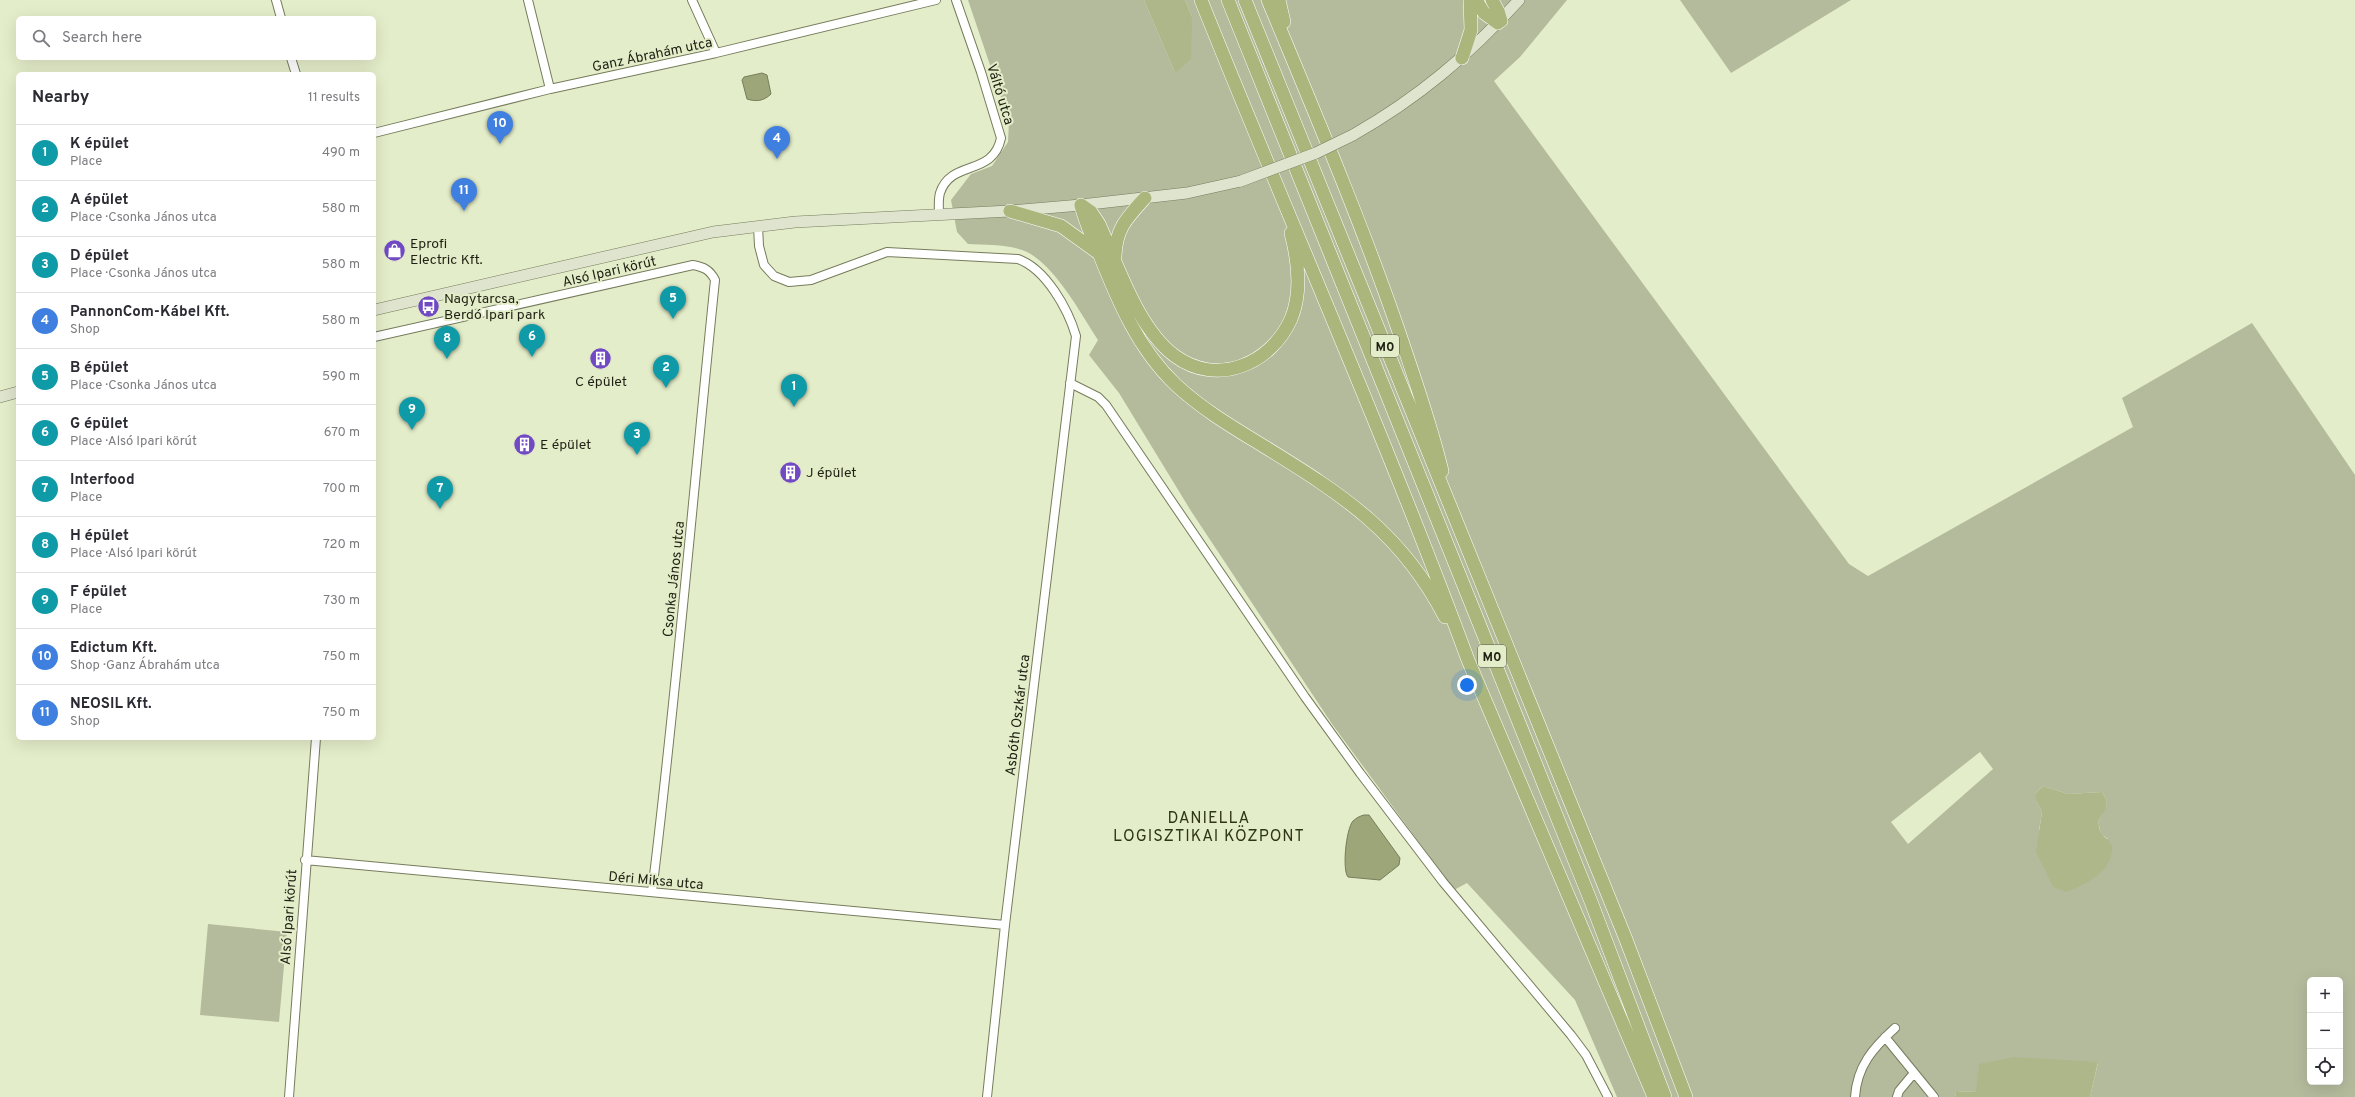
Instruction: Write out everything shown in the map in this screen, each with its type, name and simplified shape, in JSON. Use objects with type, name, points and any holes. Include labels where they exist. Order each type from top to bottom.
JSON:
[{"type":"highway","points":[[1201,0],[1443,592],[1468,660],[1654,1097]]},
{"type":"highway","name":"M0","points":[[1228,0],[1587,892],[1665,1097]]},
{"type":"highway","name":"M0","points":[[1245,0],[1622,929],[1686,1097]]},
{"type":"highway","points":[[1268,0],[1348,191],[1385,292],[1437,449],[1450,504]]},
{"type":"highway","points":[[1279,0],[1301,77]]},
{"type":"highway","points":[[1462,58],[1471,30],[1470,0]]},
{"type":"highway","points":[[1476,0],[1484,13],[1499,22]]},
{"type":"highway","points":[[1492,0],[1499,22]]},
{"type":"highway","points":[[1115,258],[1116,239],[1121,227],[1145,198]]},
{"type":"highway","points":[[1081,205],[1091,212],[1115,258],[1140,314],[1158,341],[1186,362],[1218,370],[1237,368],[1267,353],[1278,341],[1291,319],[1298,288],[1297,269],[1294,244],[1283,199]]},
{"type":"highway","points":[[1081,205],[1085,221],[1099,254],[1136,334],[1148,355],[1164,373],[1214,415],[1315,477],[1373,521],[1404,554],[1419,573],[1468,660]]},
{"type":"highway","points":[[1010,211],[1061,226],[1099,254]]},
{"type":"main road","points":[[376,310],[713,232],[758,226],[1010,211],[1081,205],[1194,192],[1241,181],[1316,153],[1353,135],[1413,98],[1462,58],[1519,0]]},
{"type":"main road","points":[[0,396],[16,392]]},
{"type":"street","points":[[276,0],[280,16]]},
{"type":"street","points":[[528,0],[550,89]]},
{"type":"street","points":[[692,0],[716,53]]},
{"type":"street","name":"Ganz Ábrahám utca","points":[[376,132],[550,89],[716,53],[936,0]]},
{"type":"street","name":"Váltó utca","points":[[939,215],[939,195],[943,186],[963,170],[990,160],[999,147],[1001,138],[981,72],[956,0]]},
{"type":"street","points":[[292,60],[296,72]]},
{"type":"street","name":"Asbóth Oszkár utca","points":[[758,226],[759,246],[764,265],[774,276],[789,282],[811,280],[887,252],[1018,259],[1033,266],[1048,282],[1073,324],[1076,336],[1005,925],[986,1097]]},
{"type":"street","name":"Alsó Ipari körút","points":[[376,337],[693,265],[708,270]]},
{"type":"street","name":"Csonka János utca","points":[[652,892],[676,686],[715,280],[708,270]]},
{"type":"street","points":[[1070,383],[1098,397],[1106,405],[1319,716],[1443,882],[1571,1035],[1586,1055],[1608,1097]]},
{"type":"street","name":"Alsó Ipari körút","points":[[289,1097],[305,860],[316,740]]},
{"type":"street","name":"Déri Miksa utca","points":[[305,860],[1005,925]]},
{"type":"street","points":[[1855,1097],[1857,1080],[1865,1060],[1895,1028]]},
{"type":"street","points":[[1885,1037],[1934,1097]]},
{"type":"street","points":[[1897,1097],[1899,1091],[1914,1073]]},
{"type":"shaded area","points":[[968,0],[1144,0],[1175,73],[1192,17],[1185,0],[1567,0],[1520,57],[1494,81],[1849,564],[1868,576],[2133,427],[2122,398],[2252,323],[2355,475],[2355,1097],[2090,1097],[2098,1063],[1976,1092],[1955,1091],[1956,1097],[1617,1097],[1575,1000],[1467,883],[1454,890],[1332,724],[1191,511],[1119,393],[1089,355],[1098,340],[1059,281],[1039,260],[1029,253],[1007,246],[968,244],[957,232],[951,200],[971,174],[992,166],[1008,142],[1009,121]],"holes":[[[1980,752],[1993,769],[1908,844],[1891,822]],[[2043,786],[2068,794],[2102,792],[2107,801],[2106,808],[2098,821],[2101,834],[2108,839],[2039,830],[2042,812],[2036,801],[2036,793]]]},
{"type":"shaded area","points":[[1144,0],[1185,0],[1192,17],[1191,59],[1175,73]]},
{"type":"shaded area","points":[[1680,0],[1851,0],[1731,73]]},
{"type":"shaded area","points":[[762,73],[767,75],[771,94],[760,100],[747,99],[742,80],[744,77]]},
{"type":"shaded area","points":[[2043,786],[2068,794],[2102,792],[2107,801],[2106,809],[2098,821],[2101,833],[2112,847],[2108,864],[2089,881],[2066,892],[2053,887],[2036,852],[2042,812],[2036,801],[2036,793]]},
{"type":"shaded area","points":[[1364,815],[1369,815],[1400,858],[1399,865],[1380,880],[1348,877],[1346,873],[1345,858],[1348,832],[1353,821]]},
{"type":"shaded area","points":[[208,924],[287,932],[279,1022],[200,1015]]},
{"type":"shaded area","points":[[2015,1057],[2098,1062],[2090,1097],[1956,1097],[1955,1091],[1976,1092],[1979,1064]]},
{"type":"place","name":"Edictum Kft.","points":[[500,144]]},
{"type":"place","name":"PannonCom-Kábel Kft.","points":[[777,159]]},
{"type":"place","name":"NEOSIL Kft.","points":[[464,211]]},
{"type":"place","name":"Eprofi Electric Kft.","points":[[394,251]]},
{"type":"place","name":"Nagytarcsa, Berdó Ipari park","points":[[428,306]]},
{"type":"place","name":"B épület","points":[[673,319]]},
{"type":"place","name":"G épület","points":[[532,357]]},
{"type":"place","name":"H épület","points":[[447,359]]},
{"type":"place","name":"C épület","points":[[601,359]]},
{"type":"place","name":"A épület","points":[[666,388]]},
{"type":"place","name":"K épület","points":[[794,407]]},
{"type":"place","name":"F épület","points":[[412,430]]},
{"type":"place","name":"E épület","points":[[524,444]]},
{"type":"place","name":"D épület","points":[[637,455]]},
{"type":"place","name":"J épület","points":[[790,472]]},
{"type":"place","name":"Interfood","points":[[440,509]]},
{"type":"district","name":"DANIELLA LOGISZTIKAI KÖZPONT","points":[[1209,826]]}]
